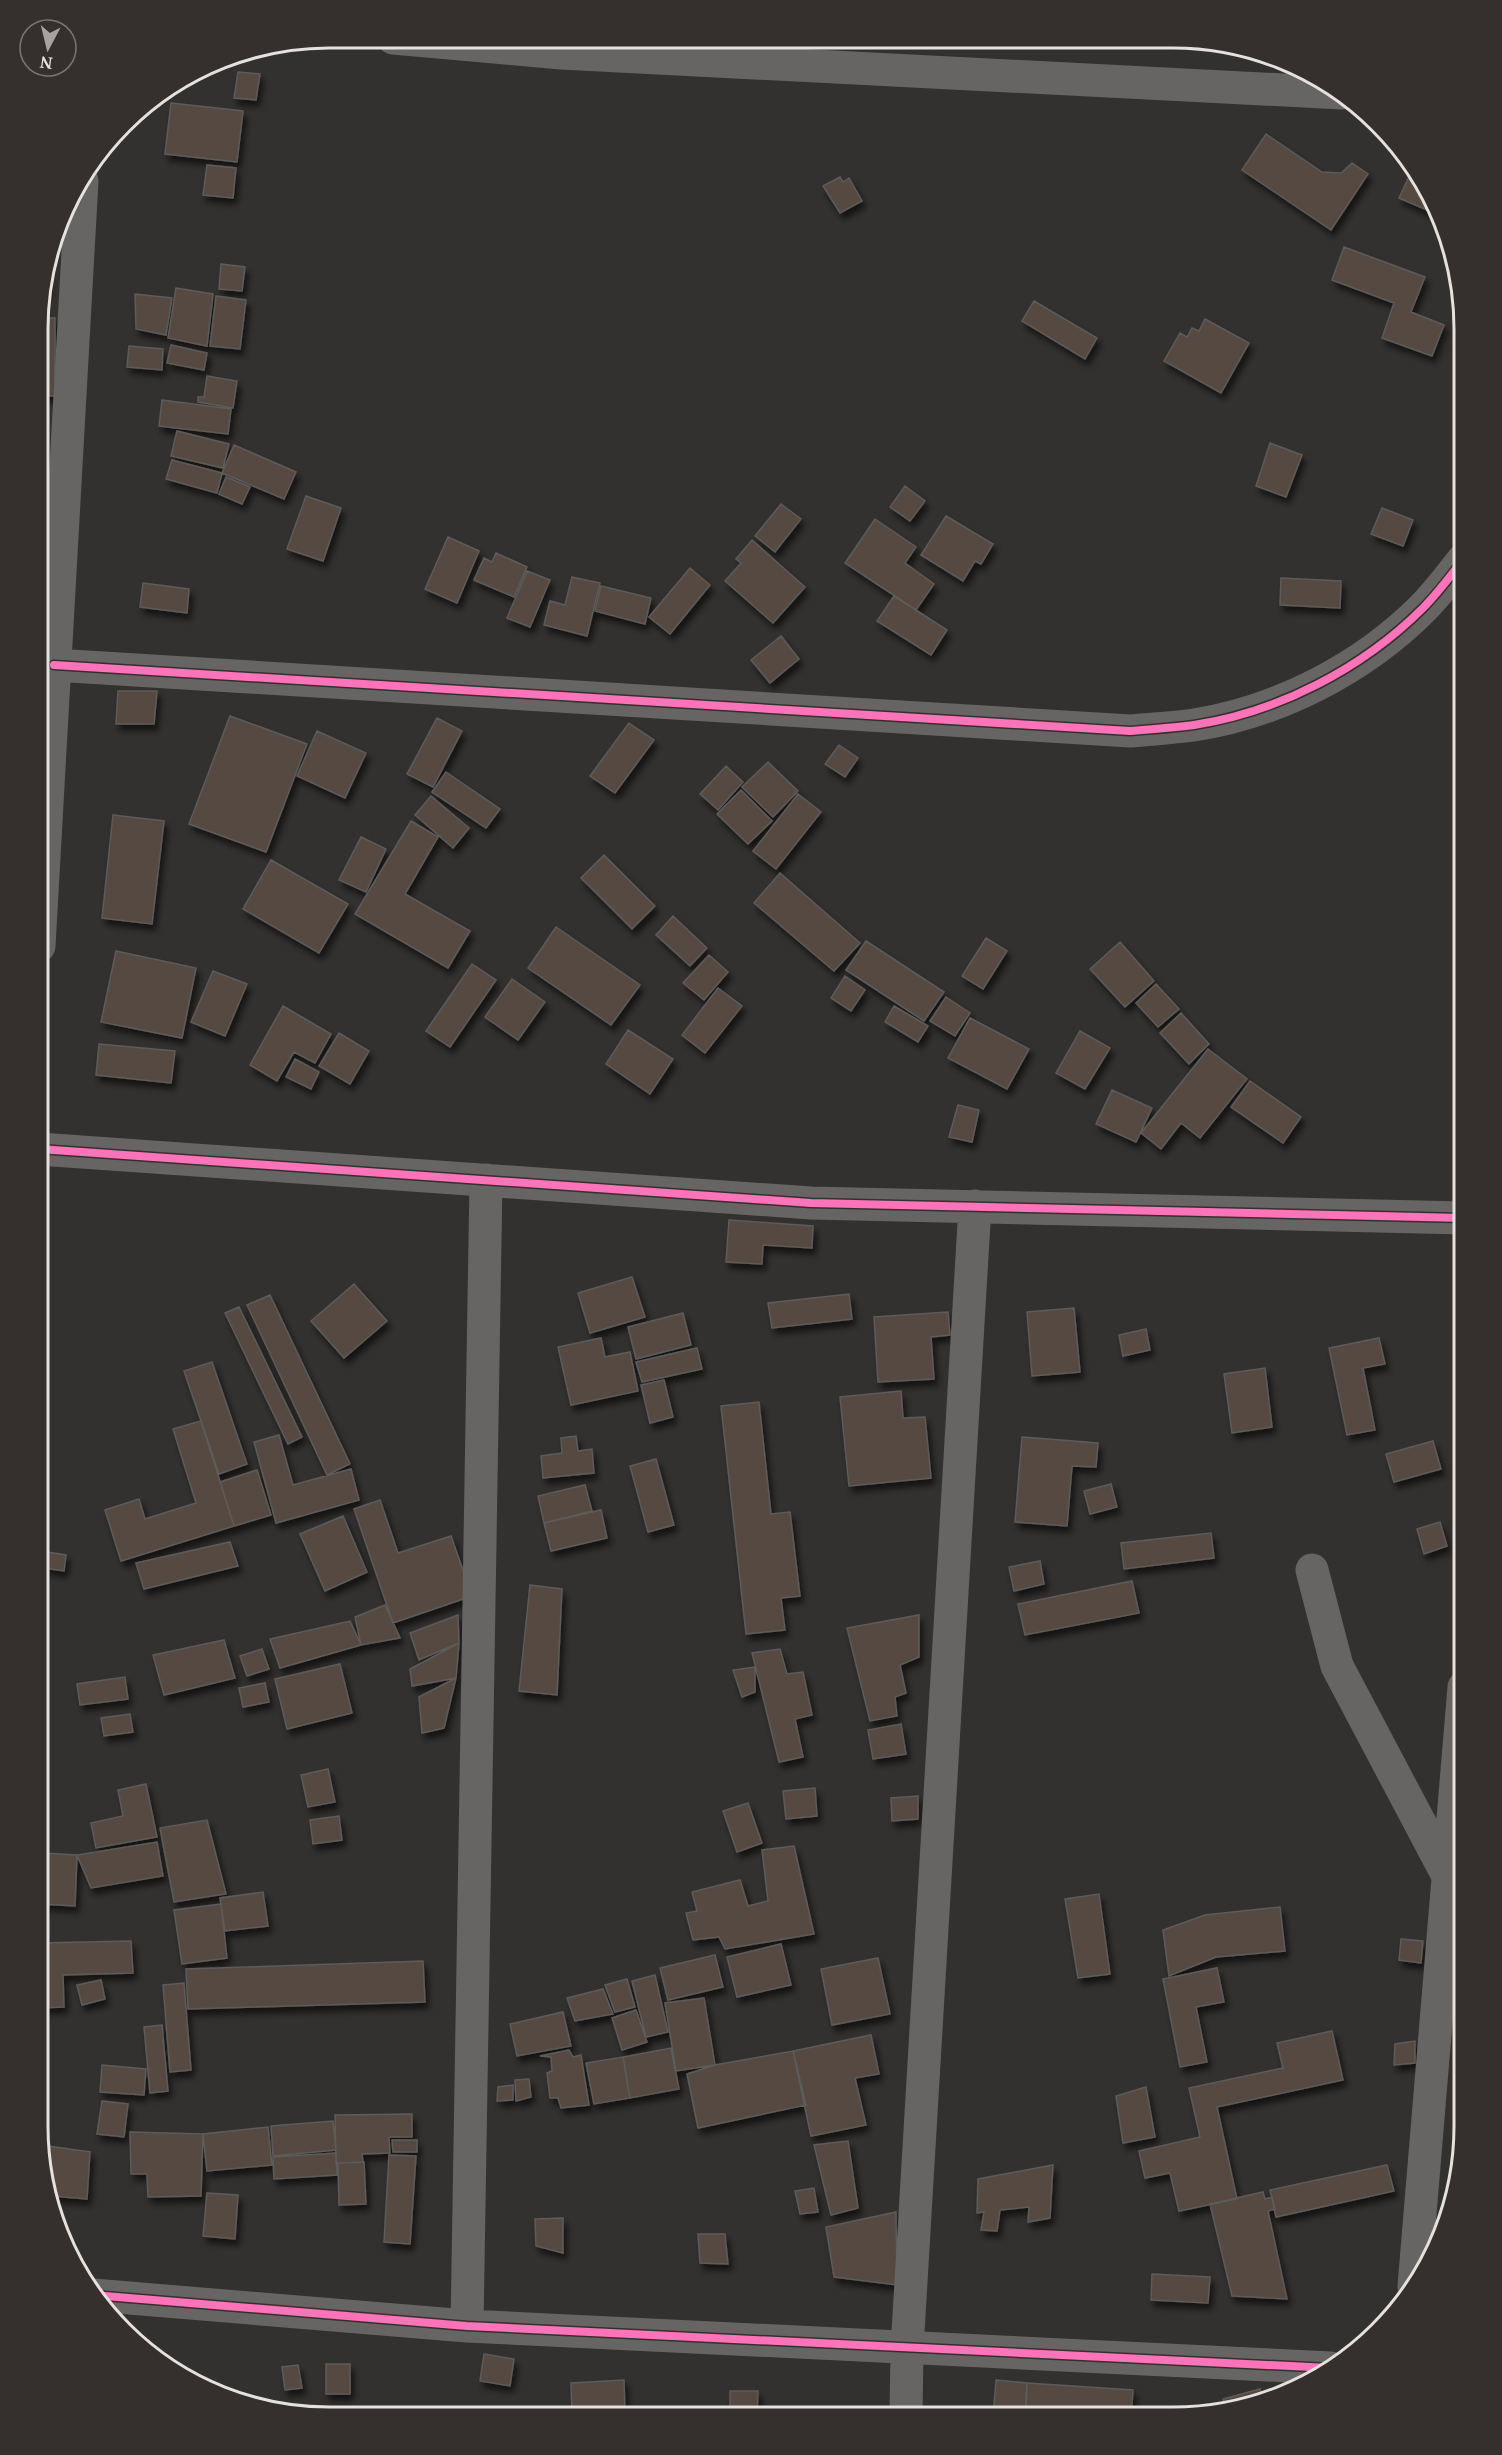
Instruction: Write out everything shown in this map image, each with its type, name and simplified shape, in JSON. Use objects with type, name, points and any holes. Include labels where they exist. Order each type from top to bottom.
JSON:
[{"type":"street","points":[[595,48],[1323,92]]},
{"type":"street","points":[[48,746],[81,198]]},
{"type":"street","points":[[54,665],[1130,731],[1194,725],[1257,710],[1318,685],[1373,650],[1422,608],[1454,571]]},
{"type":"street","points":[[48,1150],[811,1203],[1454,1218]]},
{"type":"street","points":[[467,2326],[486,1180]]},
{"type":"street","points":[[906,2407],[907,2349],[975,1206]]},
{"type":"street","points":[[1312,1570],[1337,1666],[1448,1876]]},
{"type":"street","points":[[1416,2267],[1454,1805]]},
{"type":"street","points":[[105,2296],[467,2326],[1316,2367]]},
{"type":"building","points":[[238,72],[260,74],[256,100],[234,98]]},
{"type":"building","points":[[171,103],[243,111],[237,162],[165,154]]},
{"type":"building","points":[[1266,134],[1322,172],[1341,173],[1352,163],[1368,174],[1331,230],[1242,170]]},
{"type":"building","points":[[207,165],[236,168],[233,198],[203,195]]},
{"type":"building","points":[[840,177],[843,182],[849,178],[862,201],[840,213],[823,186]]},
{"type":"building","points":[[1409,177],[1427,210],[1399,198]]},
{"type":"building","points":[[1344,247],[1425,277],[1411,312],[1444,325],[1432,356],[1382,338],[1394,303],[1332,280]]},
{"type":"building","points":[[221,264],[245,267],[242,291],[219,289]]},
{"type":"building","points":[[176,288],[213,294],[207,346],[168,338]]},
{"type":"building","points":[[135,294],[172,298],[166,335],[136,329]]},
{"type":"building","points":[[216,296],[246,300],[240,349],[210,346]]},
{"type":"building","points":[[1034,301],[1097,338],[1085,359],[1022,321]]},
{"type":"building","points":[[49,318],[55,318],[55,396],[48,396]]},
{"type":"building","points":[[1205,319],[1249,343],[1221,393],[1164,361],[1180,333],[1187,337],[1192,328],[1199,331]]},
{"type":"building","points":[[171,345],[207,353],[204,370],[167,363]]},
{"type":"building","points":[[129,346],[163,349],[162,370],[127,367]]},
{"type":"building","points":[[207,376],[237,381],[233,408],[198,402],[198,397],[204,397]]},
{"type":"building","points":[[162,400],[231,409],[228,434],[159,426]]},
{"type":"building","points":[[177,431],[229,444],[223,468],[171,456]]},
{"type":"building","points":[[1270,443],[1302,455],[1286,497],[1256,486]]},
{"type":"building","points":[[234,445],[296,472],[284,499],[222,473]]},
{"type":"building","points":[[172,460],[222,473],[217,493],[166,479]]},
{"type":"building","points":[[226,477],[250,487],[242,504],[219,494]]},
{"type":"building","points":[[905,486],[925,501],[910,521],[890,507]]},
{"type":"building","points":[[306,496],[341,508],[323,561],[287,549]]},
{"type":"building","points":[[781,504],[801,519],[775,552],[755,536]]},
{"type":"building","points":[[1382,508],[1413,520],[1403,546],[1371,534]]},
{"type":"building","points":[[946,516],[993,544],[981,564],[975,561],[963,581],[921,555]]},
{"type":"building","points":[[875,519],[916,547],[905,563],[934,584],[916,610],[845,563]]},
{"type":"building","points":[[448,537],[479,551],[457,603],[425,589]]},
{"type":"building","points":[[752,540],[805,587],[773,623],[725,581],[741,563],[736,559]]},
{"type":"building","points":[[496,553],[527,567],[514,597],[474,580],[484,558],[492,562]]},
{"type":"building","points":[[690,568],[710,585],[670,634],[649,617]]},
{"type":"building","points":[[527,571],[550,580],[530,627],[507,618]]},
{"type":"building","points":[[572,577],[600,583],[587,636],[544,625],[550,601],[565,605]]},
{"type":"building","points":[[1281,578],[1341,581],[1340,608],[1280,605]]},
{"type":"building","points":[[143,583],[189,589],[187,613],[140,607]]},
{"type":"building","points":[[601,586],[651,598],[645,624],[595,611]]},
{"type":"building","points":[[894,596],[947,630],[931,655],[877,621]]},
{"type":"building","points":[[781,636],[799,659],[770,683],[751,660]]},
{"type":"building","points":[[118,691],[157,691],[154,724],[116,724]]},
{"type":"building","points":[[230,716],[307,744],[266,852],[189,824]]},
{"type":"building","points":[[437,718],[462,731],[433,787],[407,774]]},
{"type":"building","points":[[629,723],[654,740],[615,793],[590,776]]},
{"type":"building","points":[[317,731],[366,753],[345,798],[297,776]]},
{"type":"building","points":[[839,745],[858,758],[845,777],[825,764]]},
{"type":"building","points":[[768,762],[798,791],[773,817],[742,787]]},
{"type":"building","points":[[726,766],[743,782],[718,810],[700,794]]},
{"type":"building","points":[[446,772],[500,809],[486,828],[432,792]]},
{"type":"building","points":[[741,790],[772,821],[748,844],[717,814]]},
{"type":"building","points":[[798,794],[821,812],[776,869],[753,851]]},
{"type":"building","points":[[431,796],[469,828],[453,848],[415,815]]},
{"type":"building","points":[[113,815],[164,821],[152,924],[102,918]]},
{"type":"building","points":[[411,821],[438,837],[405,894],[470,931],[448,968],[355,914]]},
{"type":"building","points":[[361,837],[386,849],[366,892],[339,880]]},
{"type":"building","points":[[604,855],[655,906],[632,929],[581,878]]},
{"type":"building","points":[[271,860],[348,904],[319,953],[243,909]]},
{"type":"building","points":[[780,873],[860,943],[834,971],[754,903]]},
{"type":"building","points":[[673,916],[707,948],[690,966],[656,935]]},
{"type":"building","points":[[556,927],[640,985],[611,1025],[528,968]]},
{"type":"building","points":[[986,938],[1007,951],[983,989],[962,976]]},
{"type":"building","points":[[866,941],[944,992],[924,1021],[846,970]]},
{"type":"building","points":[[1120,942],[1154,981],[1125,1007],[1090,969]]},
{"type":"building","points":[[116,951],[196,968],[182,1038],[101,1022]]},
{"type":"building","points":[[709,955],[728,972],[704,1000],[683,983]]},
{"type":"building","points":[[472,964],[496,980],[450,1047],[426,1031]]},
{"type":"building","points":[[213,971],[247,984],[225,1036],[191,1022]]},
{"type":"building","points":[[845,976],[865,990],[851,1011],[831,998]]},
{"type":"building","points":[[512,979],[545,1002],[518,1040],[485,1017]]},
{"type":"building","points":[[1156,984],[1179,1009],[1158,1027],[1136,1003]]},
{"type":"building","points":[[718,988],[742,1006],[705,1053],[682,1035]]},
{"type":"building","points":[[946,997],[970,1013],[955,1036],[930,1021]]},
{"type":"building","points":[[283,1006],[331,1034],[315,1063],[294,1052],[277,1081],[250,1065]]},
{"type":"building","points":[[894,1006],[928,1026],[918,1042],[885,1022]]},
{"type":"building","points":[[1181,1013],[1209,1044],[1189,1064],[1160,1033]]},
{"type":"building","points":[[970,1018],[1029,1049],[1007,1089],[948,1058]]},
{"type":"building","points":[[628,1030],[673,1059],[650,1094],[606,1064]]},
{"type":"building","points":[[1080,1031],[1110,1048],[1085,1089],[1056,1073]]},
{"type":"building","points":[[339,1033],[369,1051],[350,1084],[319,1066]]},
{"type":"building","points":[[99,1044],[175,1051],[171,1083],[96,1075]]},
{"type":"building","points":[[1208,1049],[1247,1079],[1200,1138],[1181,1123],[1161,1149],[1141,1133]]},
{"type":"building","points":[[295,1059],[319,1072],[311,1089],[286,1077]]},
{"type":"building","points":[[1250,1081],[1301,1117],[1283,1143],[1231,1107]]},
{"type":"building","points":[[1112,1090],[1152,1108],[1136,1142],[1096,1124]]},
{"type":"building","points":[[958,1105],[979,1110],[972,1142],[949,1137]]},
{"type":"building","points":[[729,1220],[813,1226],[812,1248],[763,1245],[762,1264],[726,1262]]},
{"type":"building","points":[[632,1277],[645,1317],[590,1333],[578,1293]]},
{"type":"building","points":[[354,1284],[387,1321],[344,1358],[311,1321]]},
{"type":"building","points":[[849,1294],[852,1319],[772,1328],[768,1303]]},
{"type":"building","points":[[270,1295],[350,1464],[327,1475],[247,1305]]},
{"type":"building","points":[[239,1307],[302,1437],[288,1444],[225,1313]]},
{"type":"building","points":[[1074,1308],[1080,1372],[1032,1376],[1027,1312]]},
{"type":"building","points":[[948,1312],[950,1335],[931,1337],[934,1379],[878,1382],[874,1317]]},
{"type":"building","points":[[683,1313],[691,1345],[636,1359],[628,1327]]},
{"type":"building","points":[[1146,1329],[1150,1350],[1123,1356],[1119,1335]]},
{"type":"building","points":[[601,1338],[605,1357],[630,1352],[638,1391],[571,1405],[558,1347]]},
{"type":"building","points":[[1379,1338],[1385,1364],[1363,1368],[1375,1430],[1347,1435],[1329,1348]]},
{"type":"building","points":[[697,1348],[702,1369],[642,1382],[636,1362]]},
{"type":"building","points":[[212,1362],[247,1464],[219,1474],[184,1371]]},
{"type":"building","points":[[1265,1368],[1272,1427],[1232,1433],[1224,1374]]},
{"type":"building","points":[[664,1380],[673,1417],[650,1423],[641,1385]]},
{"type":"building","points":[[901,1391],[903,1418],[925,1417],[931,1478],[849,1486],[840,1397]]},
{"type":"building","points":[[759,1402],[771,1514],[790,1512],[800,1596],[781,1598],[785,1630],[746,1634],[721,1406]]},
{"type":"building","points":[[201,1421],[234,1526],[121,1561],[105,1510],[139,1499],[145,1519],[196,1503],[173,1429]]},
{"type":"building","points":[[279,1435],[293,1485],[351,1469],[359,1500],[276,1523],[254,1442]]},
{"type":"building","points":[[576,1436],[578,1451],[592,1449],[594,1473],[543,1478],[541,1456],[562,1453],[561,1438]]},
{"type":"building","points":[[1022,1437],[1098,1443],[1096,1467],[1072,1466],[1067,1526],[1015,1522]]},
{"type":"building","points":[[1433,1441],[1441,1469],[1394,1482],[1386,1454]]},
{"type":"building","points":[[656,1459],[674,1525],[648,1532],[630,1466]]},
{"type":"building","points":[[257,1470],[271,1515],[234,1526],[220,1482]]},
{"type":"building","points":[[1111,1484],[1117,1507],[1090,1514],[1084,1491]]},
{"type":"building","points":[[585,1485],[592,1511],[544,1523],[538,1496]]},
{"type":"building","points":[[380,1500],[398,1553],[451,1536],[472,1596],[393,1623],[354,1509]]},
{"type":"building","points":[[601,1510],[607,1538],[551,1551],[544,1523]]},
{"type":"building","points":[[343,1516],[367,1572],[325,1591],[300,1534]]},
{"type":"building","points":[[1440,1522],[1447,1546],[1424,1554],[1417,1529]]},
{"type":"building","points":[[1211,1533],[1214,1558],[1124,1569],[1121,1543]]},
{"type":"building","points":[[230,1542],[238,1566],[144,1589],[136,1563]]},
{"type":"building","points":[[48,1552],[66,1555],[64,1571],[48,1569]]},
{"type":"building","points":[[1040,1561],[1044,1584],[1014,1591],[1009,1567]]},
{"type":"building","points":[[1132,1581],[1139,1613],[1025,1635],[1018,1604]]},
{"type":"building","points":[[530,1585],[562,1589],[557,1695],[519,1691]]},
{"type":"building","points":[[385,1605],[400,1638],[361,1645],[355,1617]]},
{"type":"building","points":[[458,1615],[459,1643],[419,1660],[410,1633]]},
{"type":"building","points":[[919,1615],[919,1657],[900,1665],[906,1693],[895,1697],[897,1716],[870,1721],[847,1628]]},
{"type":"building","points":[[350,1621],[361,1645],[280,1668],[270,1639]]},
{"type":"building","points":[[224,1640],[235,1678],[164,1695],[153,1655]]},
{"type":"building","points":[[459,1643],[456,1678],[412,1686],[410,1669]]},
{"type":"building","points":[[262,1649],[269,1669],[247,1676],[240,1656]]},
{"type":"building","points":[[780,1649],[787,1674],[803,1672],[812,1715],[795,1719],[803,1757],[779,1762],[752,1653]]},
{"type":"building","points":[[340,1664],[352,1713],[287,1729],[275,1679]]},
{"type":"building","points":[[755,1667],[755,1692],[742,1697],[733,1670]]},
{"type":"building","points":[[125,1677],[128,1699],[80,1705],[77,1684]]},
{"type":"building","points":[[456,1678],[444,1728],[422,1733],[419,1697]]},
{"type":"building","points":[[265,1683],[269,1702],[243,1707],[239,1688]]},
{"type":"building","points":[[130,1714],[133,1732],[104,1736],[101,1718]]},
{"type":"building","points":[[901,1724],[906,1754],[873,1759],[868,1730]]},
{"type":"building","points":[[328,1769],[335,1802],[308,1807],[301,1775]]},
{"type":"building","points":[[146,1784],[157,1837],[96,1848],[91,1823],[123,1816],[118,1790]]},
{"type":"building","points":[[815,1788],[817,1816],[786,1819],[783,1791]]},
{"type":"building","points":[[918,1796],[918,1819],[892,1821],[891,1798]]},
{"type":"building","points":[[748,1803],[762,1843],[737,1852],[723,1811]]},
{"type":"building","points":[[339,1816],[342,1840],[313,1844],[310,1820]]},
{"type":"building","points":[[207,1820],[226,1894],[174,1902],[160,1828]]},
{"type":"building","points":[[157,1842],[163,1876],[91,1888],[77,1855]]},
{"type":"building","points":[[794,1846],[814,1934],[725,1949],[719,1937],[693,1940],[686,1913],[697,1911],[692,1892],[740,1880],[748,1906],[768,1901],[762,1850]]},
{"type":"building","points":[[48,1853],[77,1855],[75,1906],[48,1904]]},
{"type":"building","points":[[263,1892],[268,1926],[225,1931],[220,1898]]},
{"type":"building","points":[[1099,1894],[1110,1974],[1078,1978],[1065,1899]]},
{"type":"building","points":[[221,1904],[227,1958],[182,1964],[174,1910]]},
{"type":"building","points":[[1280,1907],[1285,1951],[1216,1957],[1169,1976],[1163,1930],[1205,1915]]},
{"type":"building","points":[[1401,1939],[1423,1941],[1421,1963],[1399,1960]]},
{"type":"building","points":[[131,1941],[133,1973],[63,1975],[64,2007],[48,2008],[48,1943]]},
{"type":"building","points":[[781,1944],[791,1985],[737,1997],[727,1957]]},
{"type":"building","points":[[715,1955],[723,1987],[668,2000],[660,1968]]},
{"type":"building","points":[[878,1958],[890,2014],[832,2025],[821,1969]]},
{"type":"building","points":[[423,1961],[425,2002],[188,2009],[186,1969]]},
{"type":"building","points":[[1217,1968],[1224,2002],[1196,2007],[1207,2062],[1180,2067],[1163,1979]]},
{"type":"building","points":[[655,1975],[668,2032],[646,2037],[632,1981]]},
{"type":"building","points":[[627,1979],[635,2007],[615,2012],[605,1985]]},
{"type":"building","points":[[101,1980],[105,1999],[82,2005],[77,1985]]},
{"type":"building","points":[[184,1983],[191,2070],[170,2072],[163,1985]]},
{"type":"building","points":[[603,1989],[613,2014],[575,2021],[567,1998]]},
{"type":"building","points":[[704,1998],[715,2065],[676,2071],[665,2003]]},
{"type":"building","points":[[636,2010],[647,2042],[622,2050],[612,2018]]},
{"type":"building","points":[[563,2012],[571,2046],[517,2056],[510,2024]]},
{"type":"building","points":[[162,2025],[168,2091],[150,2093],[144,2027]]},
{"type":"building","points":[[1332,2031],[1343,2080],[1217,2107],[1237,2199],[1179,2211],[1170,2173],[1145,2178],[1139,2151],[1200,2137],[1189,2088],[1283,2068],[1277,2043]]},
{"type":"building","points":[[871,2035],[879,2074],[855,2078],[866,2125],[811,2136],[793,2051]]},
{"type":"building","points":[[1415,2041],[1415,2063],[1394,2065],[1395,2044]]},
{"type":"building","points":[[671,2048],[679,2089],[630,2098],[623,2057]]},
{"type":"building","points":[[569,2050],[573,2057],[581,2055],[589,2105],[561,2108],[558,2098],[550,2098],[547,2073],[552,2071],[551,2057],[540,2056]]},
{"type":"building","points":[[793,2051],[806,2105],[698,2128],[687,2074],[715,2065]]},
{"type":"building","points":[[623,2057],[630,2098],[594,2104],[586,2063]]},
{"type":"building","points":[[102,2065],[146,2069],[144,2095],[100,2092]]},
{"type":"building","points":[[529,2079],[531,2097],[516,2101],[515,2080]]},
{"type":"building","points":[[513,2085],[513,2100],[497,2101],[498,2087]]},
{"type":"building","points":[[1146,2087],[1155,2137],[1123,2143],[1116,2096]]},
{"type":"building","points":[[102,2101],[128,2104],[124,2137],[97,2134]]},
{"type":"building","points":[[412,2114],[412,2137],[389,2137],[390,2153],[362,2154],[363,2162],[336,2163],[335,2115]]},
{"type":"building","points":[[333,2121],[336,2150],[273,2156],[271,2126]]},
{"type":"building","points":[[268,2127],[272,2165],[207,2171],[203,2134]]},
{"type":"building","points":[[130,2132],[203,2134],[201,2196],[148,2197],[147,2174],[131,2174]]},
{"type":"building","points":[[392,2140],[417,2140],[417,2152],[393,2152]]},
{"type":"building","points":[[848,2141],[858,2208],[831,2215],[814,2145]]},
{"type":"building","points":[[49,2146],[90,2152],[87,2199],[57,2197],[50,2163]]},
{"type":"building","points":[[336,2153],[337,2175],[274,2179],[273,2157]]},
{"type":"building","points":[[389,2155],[416,2156],[410,2244],[384,2242]]},
{"type":"building","points":[[364,2162],[366,2204],[339,2205],[338,2163]]},
{"type":"building","points":[[1053,2165],[1050,2218],[1028,2222],[1029,2207],[1000,2210],[997,2231],[981,2230],[984,2212],[977,2213],[978,2179]]},
{"type":"building","points":[[1387,2165],[1394,2191],[1276,2217],[1270,2190]]},
{"type":"building","points":[[814,2188],[818,2212],[800,2214],[795,2191]]},
{"type":"building","points":[[1263,2192],[1265,2199],[1272,2197],[1275,2209],[1268,2211],[1287,2299],[1232,2296],[1210,2204]]},
{"type":"building","points":[[207,2193],[238,2195],[235,2239],[203,2236]]},
{"type":"building","points":[[896,2212],[897,2285],[834,2277],[826,2227]]},
{"type":"building","points":[[563,2218],[563,2253],[536,2246],[535,2219]]},
{"type":"building","points":[[698,2234],[725,2234],[728,2264],[700,2263]]},
{"type":"building","points":[[1152,2274],[1210,2277],[1208,2303],[1151,2300]]},
{"type":"building","points":[[484,2354],[514,2359],[510,2386],[480,2381]]},
{"type":"building","points":[[326,2364],[350,2364],[350,2394],[326,2394]]},
{"type":"building","points":[[298,2365],[302,2388],[285,2390],[282,2367]]},
{"type":"building","points":[[624,2380],[625,2407],[572,2407],[571,2383]]},
{"type":"building","points":[[996,2380],[1027,2383],[1026,2407],[994,2407]]},
{"type":"building","points":[[1027,2383],[1133,2390],[1132,2407],[1026,2407]]},
{"type":"building","points":[[1260,2389],[1261,2393],[1228,2402],[1224,2403],[1223,2399]]},
{"type":"building","points":[[730,2391],[758,2391],[757,2407],[730,2407]]},
{"type":"cycle path","points":[[54,665],[1130,731],[1186,726],[1225,719],[1257,710],[1317,684],[1346,668],[1399,630],[1429,602],[1454,571]]},
{"type":"cycle path","points":[[48,1150],[811,1203],[1454,1218]]},
{"type":"cycle path","points":[[105,2296],[467,2326],[1316,2367]]}]
